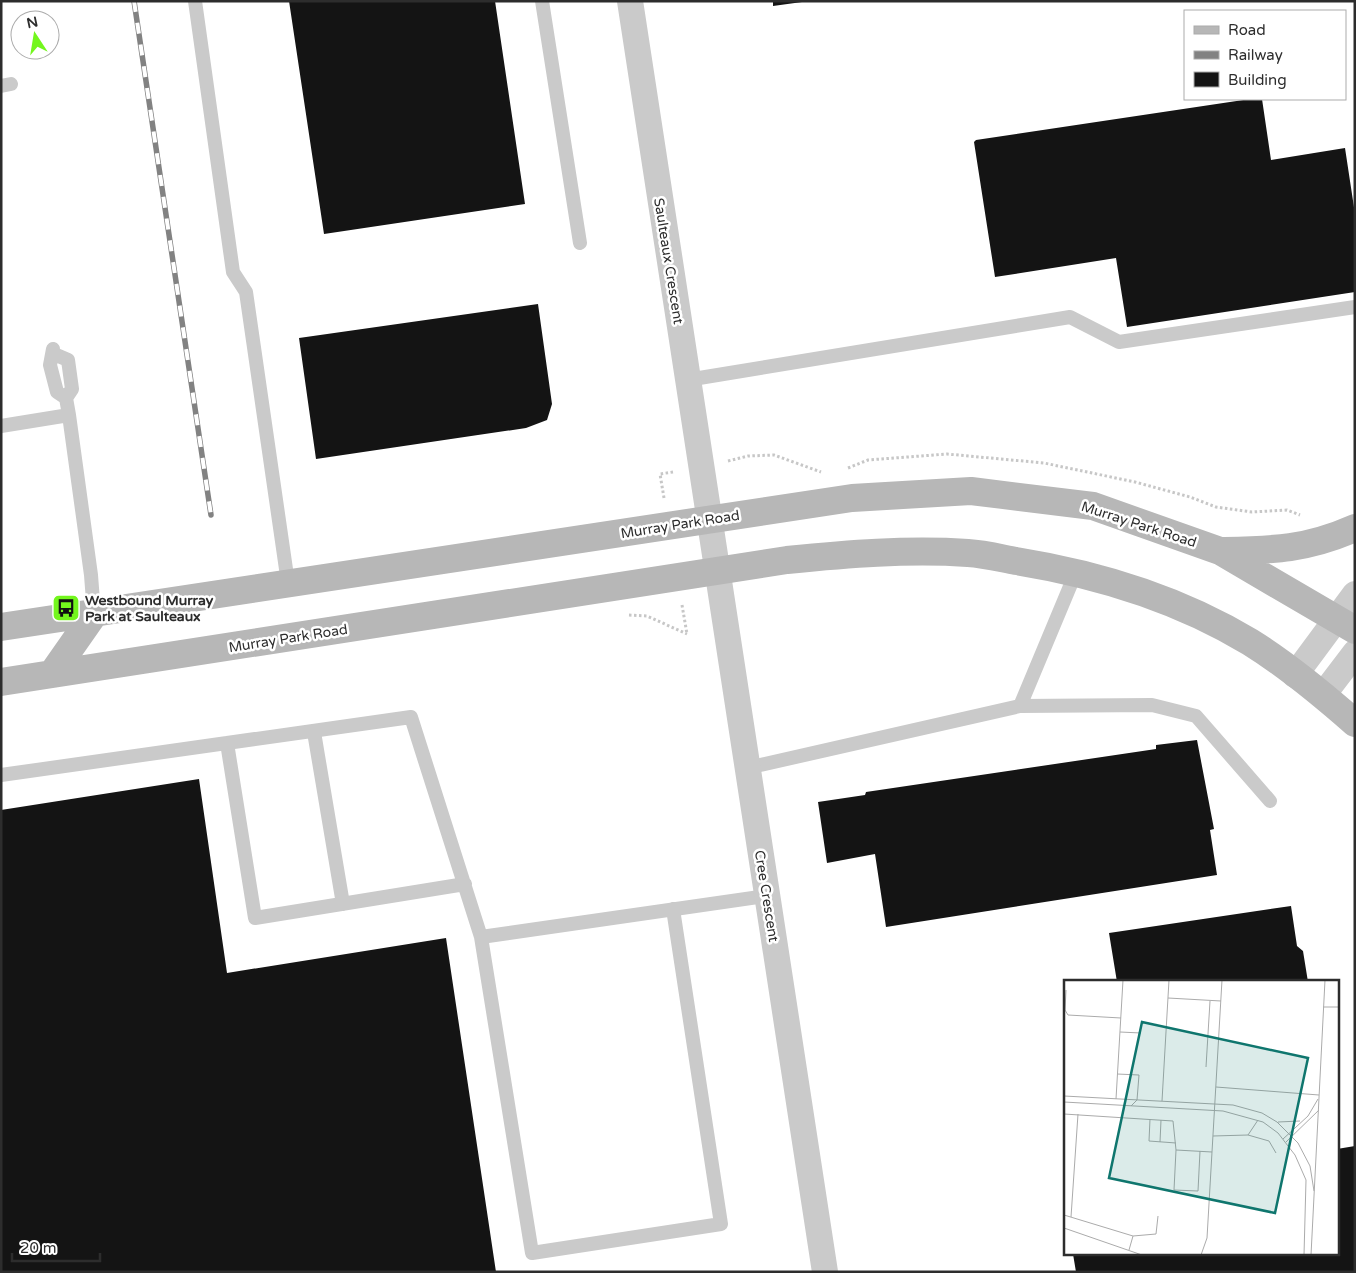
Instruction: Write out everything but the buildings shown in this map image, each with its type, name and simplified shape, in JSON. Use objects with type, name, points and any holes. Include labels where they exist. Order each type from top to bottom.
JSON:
[{"type":"street","name":"Saulteaux Crescent","points":[[630,1],[709,520]]},
{"type":"street","name":"Murray Park Road","points":[[1,627],[852,498],[971,491],[1093,506],[1220,551],[1346,625]]},
{"type":"street","name":"Cree Crescent","points":[[709,520],[825,1272]]},
{"type":"street","points":[[1220,551],[1280,550],[1330,539],[1355,528]]},
{"type":"street","name":"Murray Park Road","points":[[1,682],[787,560],[861,552],[970,553],[1076,572],[1113,581],[1190,612],[1250,642],[1323,695],[1355,723]]},
{"type":"street","points":[[1295,675],[1346,625],[1355,594]]},
{"type":"street","points":[[52,674],[94,614]]},
{"type":"street","points":[[1323,695],[1355,653]]},
{"type":"lane","points":[[195,1],[233,272],[246,292],[288,583]]},
{"type":"lane","points":[[542,1],[580,243]]},
{"type":"lane","points":[[688,380],[1070,317],[1119,342],[1355,307]]},
{"type":"lane","points":[[54,352],[50,365],[57,392],[66,398],[91,575],[94,614]]},
{"type":"lane","points":[[1,426],[69,415]]},
{"type":"lane","points":[[1020,706],[1076,572]]},
{"type":"lane","points":[[747,768],[1020,706],[1152,705],[1196,716],[1270,801]]},
{"type":"lane","points":[[1,775],[410,717],[481,937],[532,1253],[722,1224],[673,909]]},
{"type":"lane","points":[[314,732],[343,904]]},
{"type":"lane","points":[[227,743],[255,918],[465,884]]},
{"type":"lane","points":[[481,937],[766,896]]},
{"type":"railway","points":[[134,1],[211,515]]},
{"type":"place","name":"Westbound Murray Park at Saulteaux","points":[[66,608]]}]
